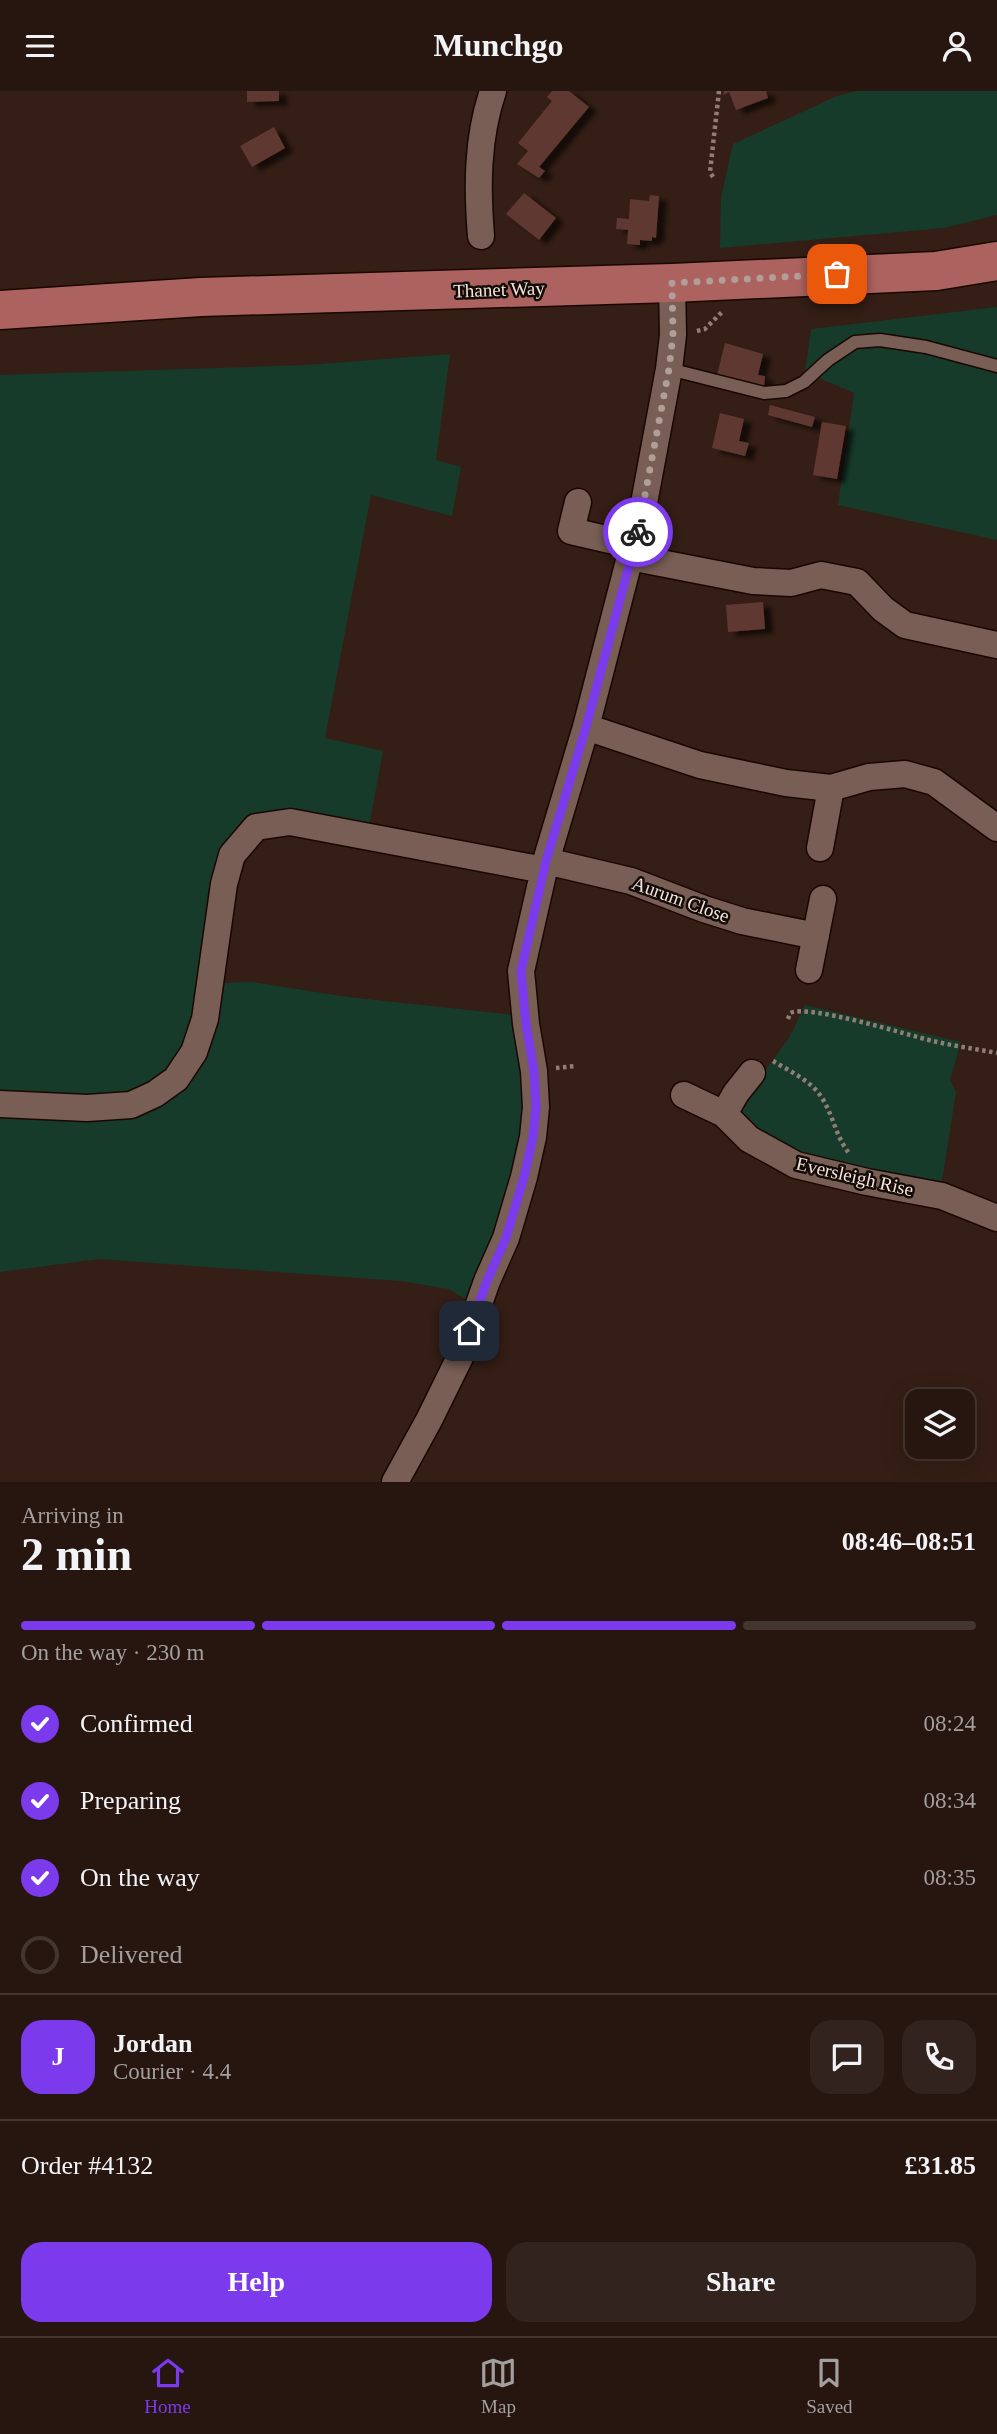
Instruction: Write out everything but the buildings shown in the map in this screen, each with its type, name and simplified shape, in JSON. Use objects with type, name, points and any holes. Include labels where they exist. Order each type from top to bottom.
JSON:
[{"type":"main road","name":"Thanet Way","points":[[0,310],[201,297],[672,283],[798,275],[936,271],[997,261]]},
{"type":"street","points":[[482,236],[477,193],[481,135],[493,91]]},
{"type":"street","points":[[398,1480],[460,1357],[487,1281],[506,1238],[524,1177],[533,1137],[536,1107],[521,971],[545,866],[633,551],[669,369],[673,335],[672,283]]},
{"type":"street","points":[[578,502],[571,531],[633,551],[753,581],[791,583],[821,575],[857,582],[883,609],[905,625],[997,645]]},
{"type":"street","points":[[586,727],[700,765],[786,783],[831,788],[869,777],[905,774],[934,782],[997,828]]},
{"type":"street","points":[[820,848],[831,788]]},
{"type":"street","name":"Aurum Close","points":[[0,1104],[88,1108],[131,1105],[155,1094],[177,1079],[194,1052],[205,1019],[224,884],[232,855],[256,827],[290,822],[631,881],[742,921],[816,936]]},
{"type":"street","points":[[809,970],[823,899]]},
{"type":"street","points":[[724,1114],[736,1093],[759,1065]]},
{"type":"street","name":"Eversleigh Rise","points":[[684,1095],[724,1114],[749,1139],[796,1165],[942,1196],[997,1218]]},
{"type":"lane","points":[[669,369],[764,394],[786,391],[804,382],[828,360],[855,342],[880,340],[926,347],[997,366]]},
{"type":"path","points":[[713,177],[710,172],[719,91]]},
{"type":"path","points":[[788,1019],[790,1013],[796,1010],[997,1053]]},
{"type":"path","points":[[759,1065],[812,1086],[822,1097],[842,1144],[855,1159]]},
{"type":"green space","points":[[857,91],[997,91],[997,215],[944,228],[720,248],[721,197],[733,144],[837,96]]},
{"type":"green space","points":[[997,307],[997,540],[838,505],[854,393],[805,372],[811,329]]},
{"type":"green space","points":[[450,354],[436,460],[461,467],[452,516],[371,495],[325,738],[383,751],[369,827],[248,822],[192,1032],[165,1076],[133,1092],[86,1095],[0,1093],[0,375],[306,365]]},
{"type":"green space","points":[[252,982],[348,997],[515,1015],[530,1104],[506,1221],[467,1300],[449,1289],[400,1281],[99,1259],[0,1272],[0,1118],[103,1120],[155,1107],[221,983]]},
{"type":"green space","points":[[805,1005],[961,1042],[950,1080],[956,1092],[942,1181],[937,1186],[793,1151],[770,1141],[740,1113],[740,1105],[789,1038]]},
{"type":"way so far","points":[[638,532],[669,369],[673,335],[672,283],[837,274]]},
{"type":"route","points":[[469,1331],[506,1238],[533,1137],[536,1107],[534,1071],[521,971],[546,861],[586,727],[638,532]]}]
